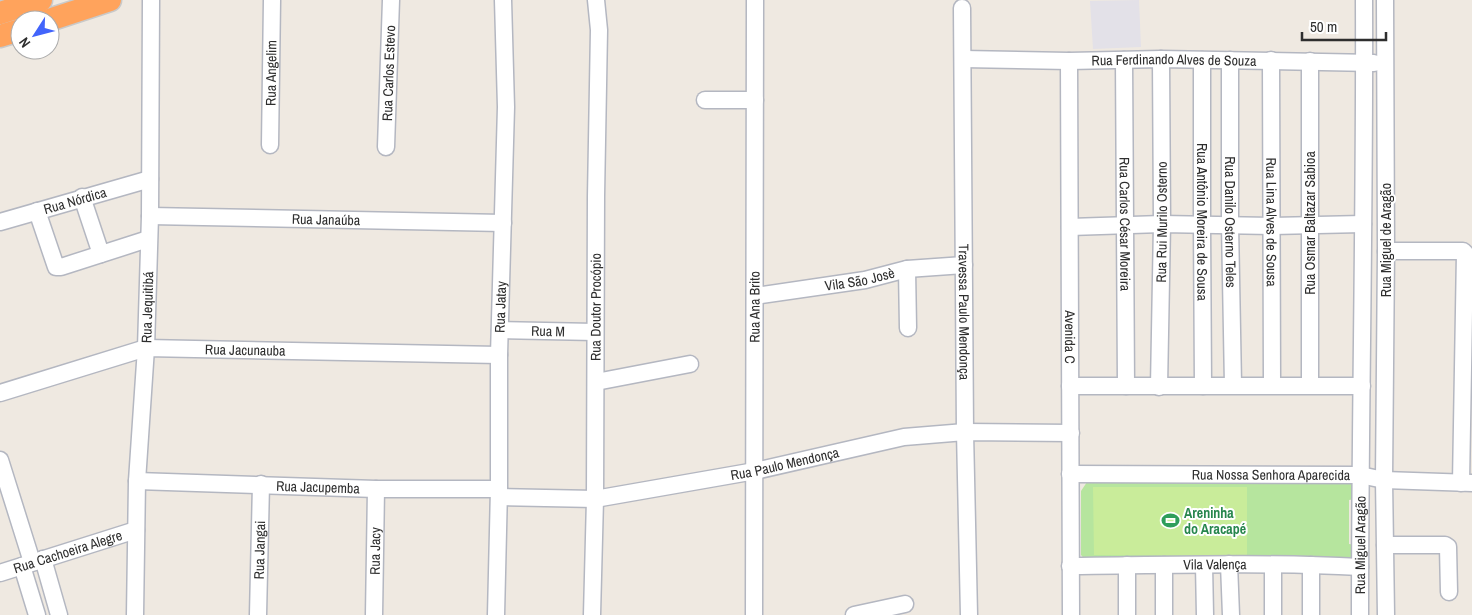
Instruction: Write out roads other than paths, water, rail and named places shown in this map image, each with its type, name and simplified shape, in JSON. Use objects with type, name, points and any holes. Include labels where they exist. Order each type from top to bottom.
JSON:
[{"type":"highway","points":[[3,8],[41,0]]},
{"type":"highway","points":[[60,16],[110,0]]},
{"type":"street","name":"Rua Jequitibá","points":[[135,615],[137,482],[146,348],[150,216],[152,0]]},
{"type":"street","name":"Rua Angelim","points":[[270,145],[272,0]]},
{"type":"street","name":"Rua Carlos Estevo","points":[[386,147],[391,0]]},
{"type":"street","name":"Rua Jatay","points":[[496,615],[499,493],[499,355],[506,107],[503,0]]},
{"type":"street","name":"Rua Doutor Procópio","points":[[592,615],[595,499],[599,30],[596,0]]},
{"type":"street","name":"Rua Ana Brito","points":[[754,615],[755,0]]},
{"type":"street","name":"Rua Miguel de Aragão","points":[[1360,475],[1365,62],[1364,0]]},
{"type":"street","name":"Rua Miguel de Aragão","points":[[1384,480],[1386,252],[1385,0]]},
{"type":"street","name":"Travessa Paulo Mendonça","points":[[962,8],[965,432],[969,615]]},
{"type":"street","name":"Rua Ferdinando Alves de Souza","points":[[963,59],[1069,61],[1161,58],[1386,64]]},
{"type":"street","name":"Rua Rui Murilo Osterno","points":[[1160,386],[1162,224],[1161,58]]},
{"type":"street","name":"Rua Carlos César Moreira","points":[[1124,60],[1126,386]]},
{"type":"street","name":"Rua Antônio Moreira de Sousa","points":[[1202,60],[1204,386]]},
{"type":"street","name":"Rua Danilo Osterno Teles","points":[[1230,60],[1230,226],[1233,385]]},
{"type":"street","name":"Rua Lina Alves de Sousa","points":[[1272,60],[1272,385]]},
{"type":"street","name":"Avenida C","points":[[1069,61],[1071,615]]},
{"type":"street","name":"Rua Osmar Baltazar Sabioa","points":[[1310,61],[1310,385]]},
{"type":"street","points":[[705,100],[755,100]]},
{"type":"street","name":"Rua Nórdica","points":[[0,222],[150,179]]},
{"type":"street","points":[[82,197],[101,254]]},
{"type":"street","points":[[37,211],[56,267],[62,267],[148,239]]},
{"type":"street","name":"Rua Janaúba","points":[[150,216],[503,223]]},
{"type":"street","points":[[1070,227],[1162,224],[1230,226],[1363,224]]},
{"type":"street","points":[[1386,252],[1463,251],[1465,253],[1467,483]]},
{"type":"street","name":"Vila São Josè","points":[[755,296],[865,280],[908,269],[964,265]]},
{"type":"street","points":[[908,269],[908,328]]},
{"type":"street","name":"Rua M","points":[[500,330],[595,332]]},
{"type":"street","name":"Rua Jacunauba","points":[[0,393],[146,348],[499,355]]},
{"type":"street","points":[[596,382],[690,364]]},
{"type":"street","points":[[1070,386],[1362,386]]},
{"type":"street","name":"Rua Paulo Mendonça","points":[[499,493],[595,499],[755,471],[904,437],[965,432],[1070,433]]},
{"type":"street","points":[[0,460],[32,562],[59,615]]},
{"type":"street","name":"Rua Nossa Senhora Aparecida","points":[[1070,474],[1360,475],[1384,480],[1467,483]]},
{"type":"street","name":"Rua Miguel Aragão","points":[[1360,475],[1360,615]]},
{"type":"street","name":"Rua Miguel Aragão","points":[[1384,480],[1386,615]]},
{"type":"street","name":"Rua Jacupemba","points":[[137,482],[261,484],[499,493]]},
{"type":"street","name":"Rua Jangai","points":[[258,615],[261,484]]},
{"type":"street","name":"Rua Jacy","points":[[374,615],[376,489]]},
{"type":"street","name":"Rua Cachoeira Alegre","points":[[0,573],[136,530]]},
{"type":"street","points":[[1385,546],[1445,545],[1448,547],[1449,592]]},
{"type":"street","points":[[32,562],[36,615]]},
{"type":"street","points":[[1229,564],[1231,615]]},
{"type":"street","name":"Vila Valença","points":[[1070,566],[1229,564],[1360,567]]},
{"type":"street","points":[[1127,565],[1127,615]]},
{"type":"street","points":[[1164,565],[1164,615]]},
{"type":"street","points":[[1204,565],[1205,615]]},
{"type":"street","points":[[1273,565],[1273,615]]},
{"type":"street","points":[[1311,565],[1311,615]]},
{"type":"street","points":[[854,615],[905,604]]},
{"type":"place","name":"Areninha do Aracapé","points":[[1170,521]]}]
